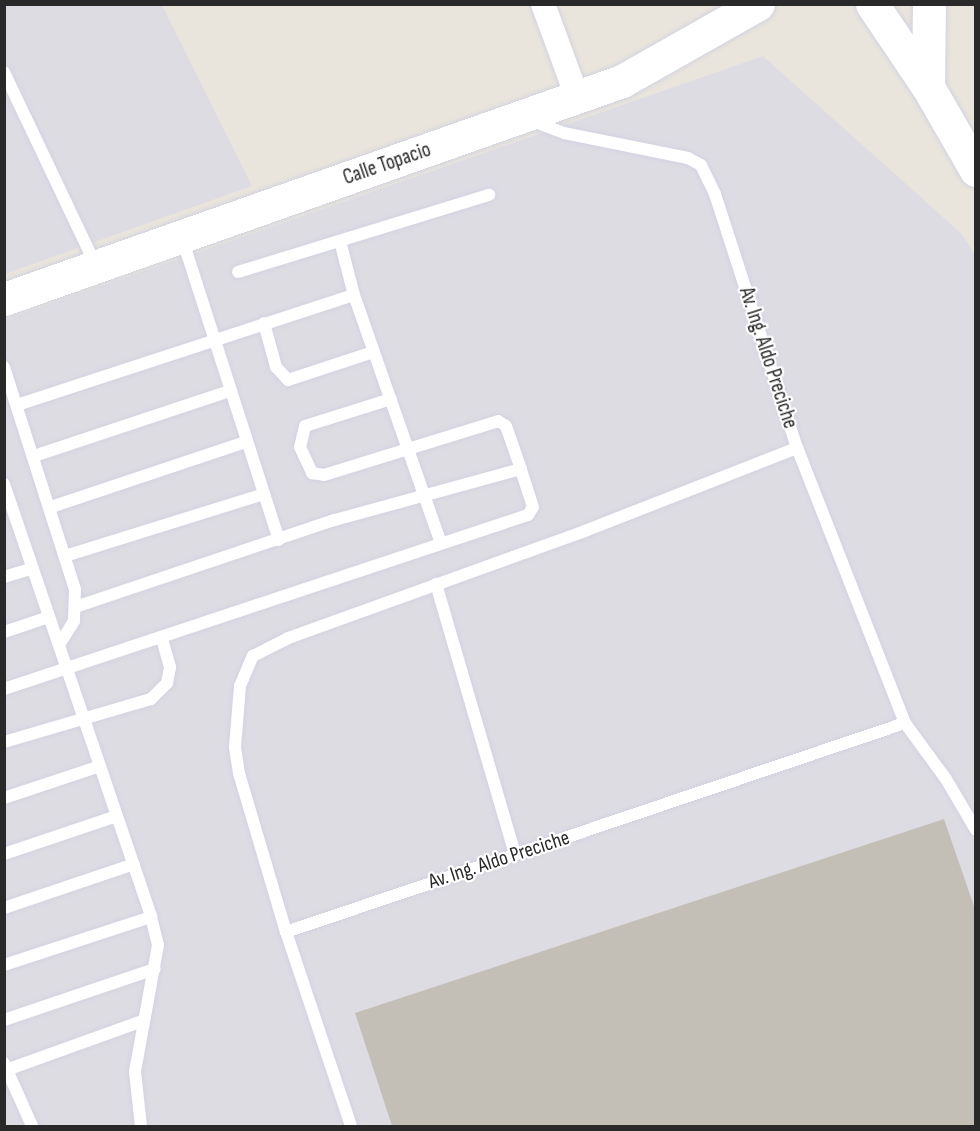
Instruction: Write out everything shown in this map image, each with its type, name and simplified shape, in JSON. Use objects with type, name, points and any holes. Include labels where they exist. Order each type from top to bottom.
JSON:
[{"type":"street","points":[[543,4],[577,97]]},
{"type":"street","name":"Calle Topacio","points":[[4,299],[577,97],[664,60],[758,4]]},
{"type":"street","points":[[851,4],[864,12],[904,50]]},
{"type":"street","points":[[872,4],[928,87],[975,170]]},
{"type":"street","points":[[928,87],[929,4]]},
{"type":"lane","points":[[4,72],[97,267]]},
{"type":"lane","name":"Av. Ing. Aldo Preciche","points":[[523,116],[564,133],[688,158],[701,165],[715,194],[797,448],[905,723],[946,779],[975,830]]},
{"type":"lane","points":[[238,272],[489,195]]},
{"type":"lane","points":[[181,237],[245,442],[279,540]]},
{"type":"lane","points":[[340,241],[354,295],[373,352],[441,543]]},
{"type":"lane","points":[[17,405],[212,339],[354,295]]},
{"type":"lane","points":[[264,323],[276,367],[288,380],[373,352]]},
{"type":"lane","points":[[4,367],[51,507],[76,607],[71,629],[59,645]]},
{"type":"lane","points":[[34,456],[229,391]]},
{"type":"lane","points":[[4,689],[162,639],[314,584],[532,512],[521,469],[506,426],[498,421],[318,476],[303,458],[300,439],[305,426],[391,399]]},
{"type":"lane","points":[[51,507],[245,442]]},
{"type":"lane","points":[[351,1126],[286,932],[239,773],[234,722],[245,668],[253,656],[288,638],[677,497],[797,448]]},
{"type":"lane","points":[[76,607],[334,520],[521,469]]},
{"type":"lane","points":[[4,484],[10,520],[33,568],[134,864],[158,945],[155,969],[142,1021],[135,1072],[141,1126]]},
{"type":"lane","points":[[65,556],[264,494]]},
{"type":"lane","points":[[4,577],[33,568]]},
{"type":"lane","points":[[436,584],[515,854]]},
{"type":"lane","points":[[4,632],[49,617]]},
{"type":"lane","points":[[4,742],[83,716],[150,699],[167,683],[170,667],[162,639]]},
{"type":"lane","name":"Av. Ing. Aldo Preciche","points":[[286,932],[905,723]]},
{"type":"lane","points":[[4,798],[100,766]]},
{"type":"lane","points":[[4,854],[117,816]]},
{"type":"lane","points":[[4,909],[134,864]]},
{"type":"lane","points":[[4,965],[151,917]]},
{"type":"lane","points":[[4,1020],[155,969]]},
{"type":"lane","points":[[32,1126],[7,1066],[142,1021]]},
{"type":"shaded area","points":[[5,5],[162,5],[252,186],[5,274]]},
{"type":"shaded area","points":[[763,56],[962,234],[975,255],[975,1126],[5,1126],[4,320]]},
{"type":"building","points":[[944,819],[976,912],[976,1126],[392,1126],[355,1013]]}]
